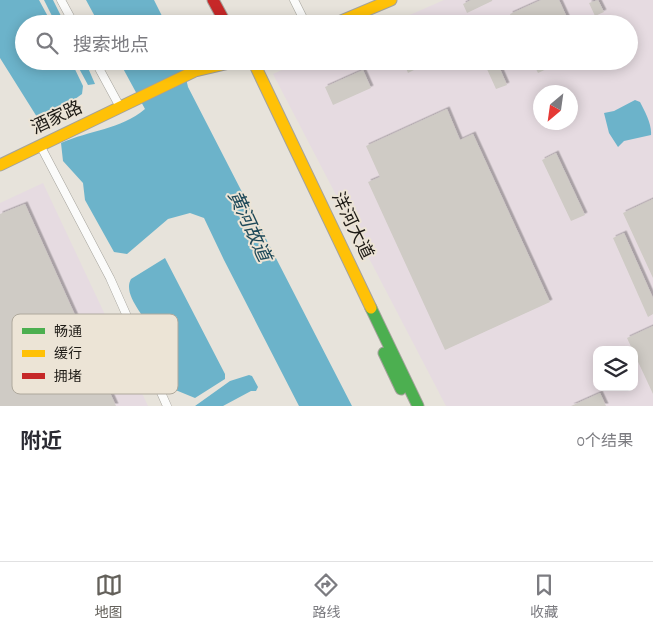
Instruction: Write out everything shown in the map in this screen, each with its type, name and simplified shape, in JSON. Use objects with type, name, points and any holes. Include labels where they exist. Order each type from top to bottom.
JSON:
[{"type":"main road","points":[[214,0],[222,15]]},
{"type":"main road","points":[[222,0],[230,15]]},
{"type":"main road","points":[[355,15],[391,0]]},
{"type":"main road","name":"酒家路","points":[[0,165],[199,70]]},
{"type":"main road","name":"洋河大道","points":[[250,70],[410,406]]},
{"type":"main road","name":"洋河大道","points":[[257,70],[418,406]]},
{"type":"street","points":[[62,0],[70,15]]},
{"type":"street","points":[[294,0],[302,15]]},
{"type":"street","points":[[101,70],[124,106]]},
{"type":"street","points":[[40,145],[110,278],[126,314]]},
{"type":"street","points":[[162,394],[167,406]]},
{"type":"shaded area","points":[[444,0],[653,0],[653,406],[446,406],[273,74],[282,70],[638,70],[638,15],[410,15]]},
{"type":"shaded area","points":[[43,183],[105,314],[12,314],[12,394],[142,394],[148,406],[0,406],[0,203]]},
{"type":"water","points":[[0,0],[39,0],[47,15],[15,15],[15,70],[75,70],[83,86],[82,94],[46,120],[37,117],[0,58]]},
{"type":"water","points":[[44,0],[53,0],[60,15],[52,15]]},
{"type":"water","points":[[86,0],[154,0],[162,15],[94,15]]},
{"type":"water","points":[[80,70],[89,70],[95,84],[88,85]]},
{"type":"water","name":"黄河故道","points":[[124,70],[184,70],[188,87],[352,406],[299,406],[204,218],[190,213],[168,219],[127,254],[114,252],[85,200],[83,183],[63,161],[61,143],[115,126],[145,109]]},
{"type":"water","points":[[635,100],[640,102],[646,114],[651,135],[624,141],[618,147],[609,133],[604,113],[614,111]]},
{"type":"water","points":[[165,258],[225,374],[225,379],[195,398],[178,391],[178,314],[141,314],[132,299],[129,285],[131,279]]},
{"type":"water","points":[[249,375],[252,376],[258,387],[256,391],[251,391],[223,406],[195,406],[230,381]]},
{"type":"building","points":[[471,0],[492,1],[467,13],[463,4]]},
{"type":"building","points":[[541,0],[559,0],[566,15],[510,15]]},
{"type":"building","points":[[598,0],[604,12],[595,15],[589,3]]},
{"type":"building","points":[[363,70],[371,88],[333,105],[325,87]]},
{"type":"building","points":[[487,70],[500,70],[507,85],[496,89]]},
{"type":"building","points":[[447,109],[460,140],[473,134],[550,302],[445,350],[368,182],[380,177],[366,146]]},
{"type":"building","points":[[556,153],[585,215],[571,221],[542,160]]},
{"type":"building","points":[[653,199],[653,278],[623,213]]},
{"type":"building","points":[[25,204],[75,314],[12,314],[12,394],[111,394],[116,406],[0,406],[0,214]]},
{"type":"building","points":[[624,233],[653,298],[653,314],[648,317],[613,238]]},
{"type":"building","points":[[653,326],[653,394],[638,362],[638,346],[631,346],[627,338]]},
{"type":"building","points":[[600,393],[606,406],[571,406]]},
{"type":"traffic: fast","points":[[371,308],[418,406]]},
{"type":"traffic: fast","points":[[384,353],[401,389]]},
{"type":"traffic: slow","points":[[355,15],[391,0]]},
{"type":"traffic: slow","points":[[0,165],[199,70]]},
{"type":"traffic: slow","points":[[257,70],[371,308]]},
{"type":"traffic: jam","points":[[213,0],[221,15]]}]
